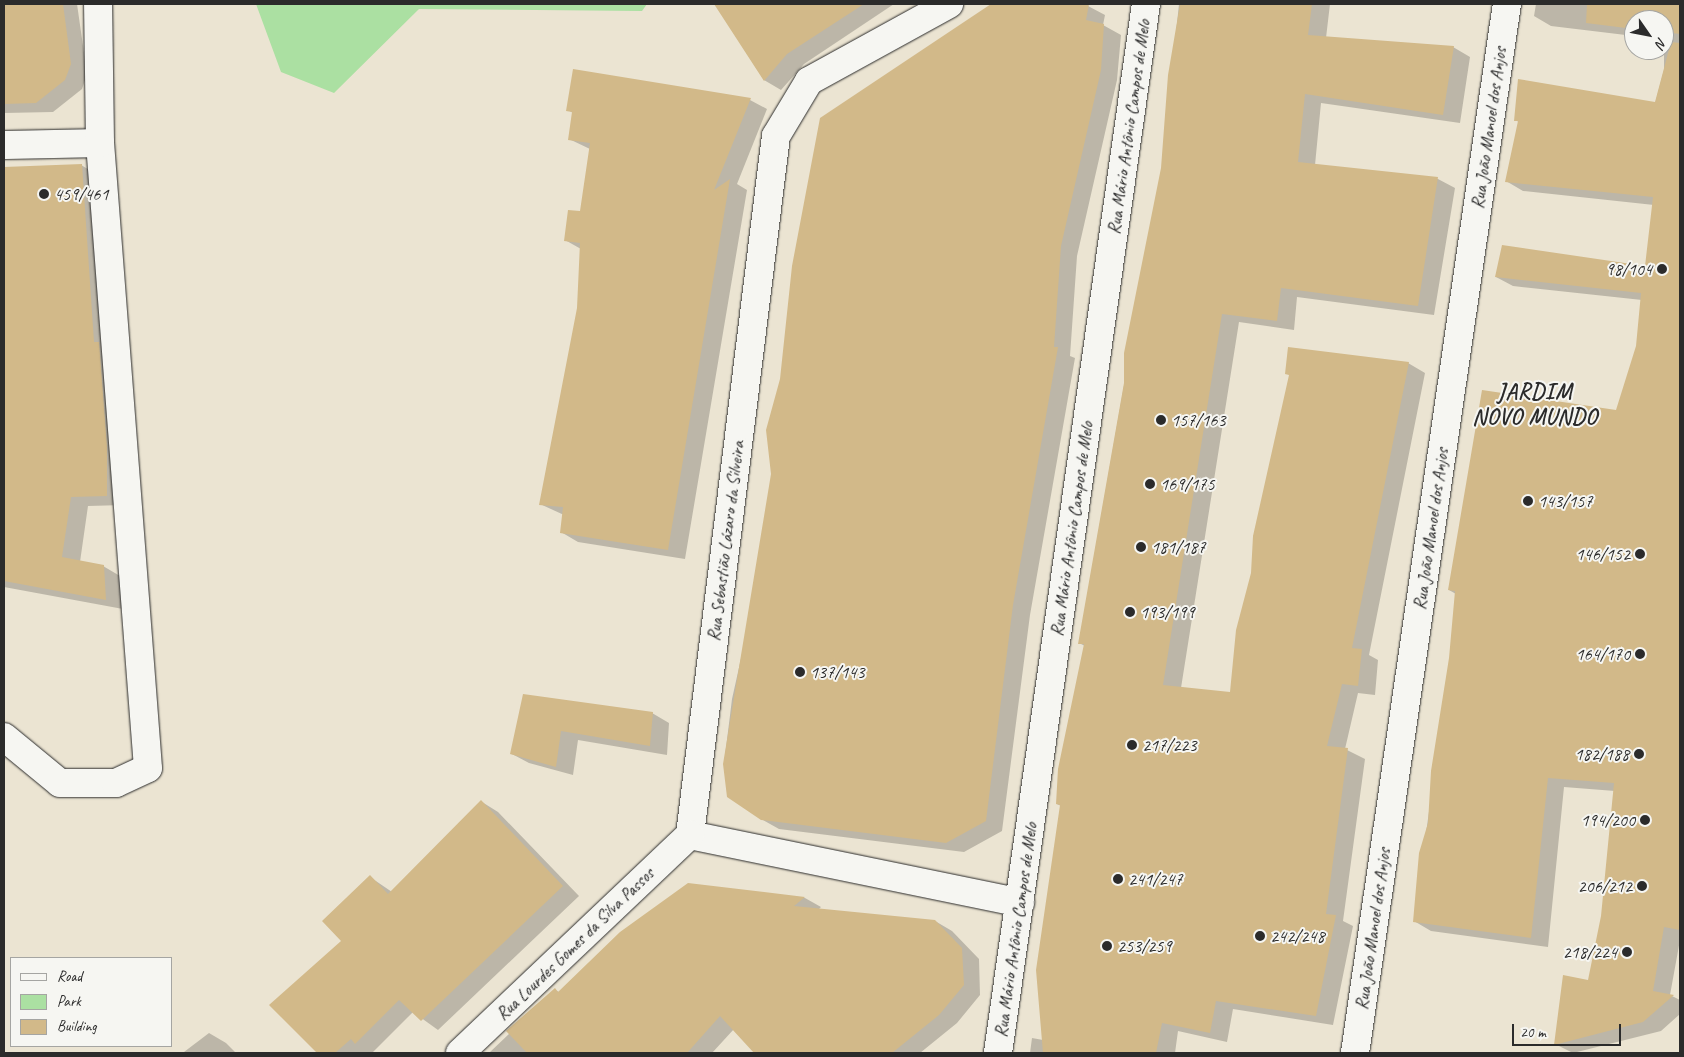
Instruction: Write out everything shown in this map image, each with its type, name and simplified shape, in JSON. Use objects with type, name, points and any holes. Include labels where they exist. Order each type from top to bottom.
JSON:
[{"type":"street","points":[[4,737],[60,783],[116,783],[148,768],[100,143],[98,4]]},
{"type":"street","name":"Rua Sebastião Lázaro da Silveira","points":[[690,835],[776,136],[809,81],[950,4]]},
{"type":"street","name":"Rua Mário Antônio Campos de Melo","points":[[998,1053],[1146,4]]},
{"type":"street","name":"Rua João Manoel dos Anjos","points":[[1355,1053],[1507,4]]},
{"type":"street","points":[[4,145],[100,143]]},
{"type":"street","points":[[690,835],[1020,903]]},
{"type":"street","name":"Rua Lourdes Gomes da Silva Passos","points":[[460,1053],[690,835]]},
{"type":"green space","points":[[256,4],[647,4],[642,11],[419,9],[334,93],[281,72]]},
{"type":"building","points":[[4,4],[63,4],[71,64],[65,80],[36,103],[4,104]]},
{"type":"building","points":[[714,4],[864,4],[787,54],[764,81]]},
{"type":"building","points":[[991,4],[1089,4],[1086,20],[1104,24],[1101,70],[1061,246],[1054,347],[1058,347],[1013,605],[986,821],[946,843],[761,820],[727,797],[723,764],[771,474],[766,430],[780,379],[792,266],[820,118]]},
{"type":"building","points":[[1180,4],[1312,4],[1308,35],[1454,46],[1443,115],[1305,94],[1298,162],[1438,177],[1418,306],[1281,288],[1277,321],[1222,314],[1163,685],[1230,692],[1236,630],[1251,573],[1253,536],[1289,375],[1285,374],[1288,347],[1409,362],[1352,648],[1362,649],[1358,686],[1342,684],[1327,746],[1348,748],[1326,914],[1336,915],[1316,1016],[1216,1001],[1210,1033],[1162,1023],[1156,1053],[1043,1053],[1036,970],[1060,805],[1056,804],[1058,769],[1084,644],[1078,644],[1124,383],[1124,353],[1161,168],[1168,75]]},
{"type":"building","points":[[1587,4],[1680,4],[1680,34],[1674,33],[1674,10],[1624,10],[1624,28],[1586,23]]},
{"type":"building","points":[[1674,42],[1680,43],[1680,930],[1664,927],[1653,991],[1674,995],[1643,1022],[1554,1045],[1563,975],[1588,980],[1601,916],[1614,783],[1548,778],[1531,938],[1413,922],[1419,853],[1428,823],[1431,771],[1449,658],[1455,591],[1448,590],[1482,390],[1616,410],[1636,346],[1641,293],[1495,277],[1502,245],[1645,266],[1653,197],[1505,182],[1518,121],[1514,121],[1518,79],[1655,102],[1666,60],[1674,60]]},
{"type":"building","points":[[573,69],[751,98],[714,190],[730,179],[668,550],[560,533],[563,507],[539,505],[577,308],[580,243],[564,241],[568,210],[580,211],[590,143],[568,140],[572,112],[566,111]]},
{"type":"building","points":[[82,164],[94,342],[99,342],[107,447],[107,496],[71,497],[62,557],[104,565],[106,600],[4,581],[4,167]]},
{"type":"building","points":[[523,694],[653,712],[650,746],[561,731],[556,767],[510,754]]},
{"type":"building","points":[[481,800],[563,886],[421,1021],[399,1000],[355,1044],[351,1039],[335,1053],[317,1053],[269,1005],[341,941],[322,921],[370,875],[388,894]]},
{"type":"building","points":[[688,883],[805,897],[794,906],[935,920],[962,948],[964,985],[939,1015],[892,1053],[754,1053],[720,1016],[687,1053],[527,1053],[506,1031],[555,988],[558,992],[620,932]]},
{"type":"place","name":"459/461","points":[[44,194]]},
{"type":"place","name":"98/104","points":[[1662,269]]},
{"type":"place","name":"157/163","points":[[1161,420]]},
{"type":"place","name":"169/175","points":[[1150,484]]},
{"type":"place","name":"143/157","points":[[1528,501]]},
{"type":"place","name":"181/187","points":[[1141,547]]},
{"type":"place","name":"146/152","points":[[1640,554]]},
{"type":"place","name":"193/199","points":[[1130,612]]},
{"type":"place","name":"164/170","points":[[1640,654]]},
{"type":"place","name":"137/143","points":[[800,672]]},
{"type":"place","name":"217/223","points":[[1132,745]]},
{"type":"place","name":"182/188","points":[[1639,754]]},
{"type":"place","name":"194/200","points":[[1645,820]]},
{"type":"place","name":"241/247","points":[[1118,879]]},
{"type":"place","name":"206/212","points":[[1642,886]]},
{"type":"place","name":"242/248","points":[[1260,936]]},
{"type":"place","name":"253/259","points":[[1107,946]]},
{"type":"place","name":"218/224","points":[[1627,952]]},
{"type":"district","name":"JARDIM NOVO MUNDO","points":[[1535,405]]}]
